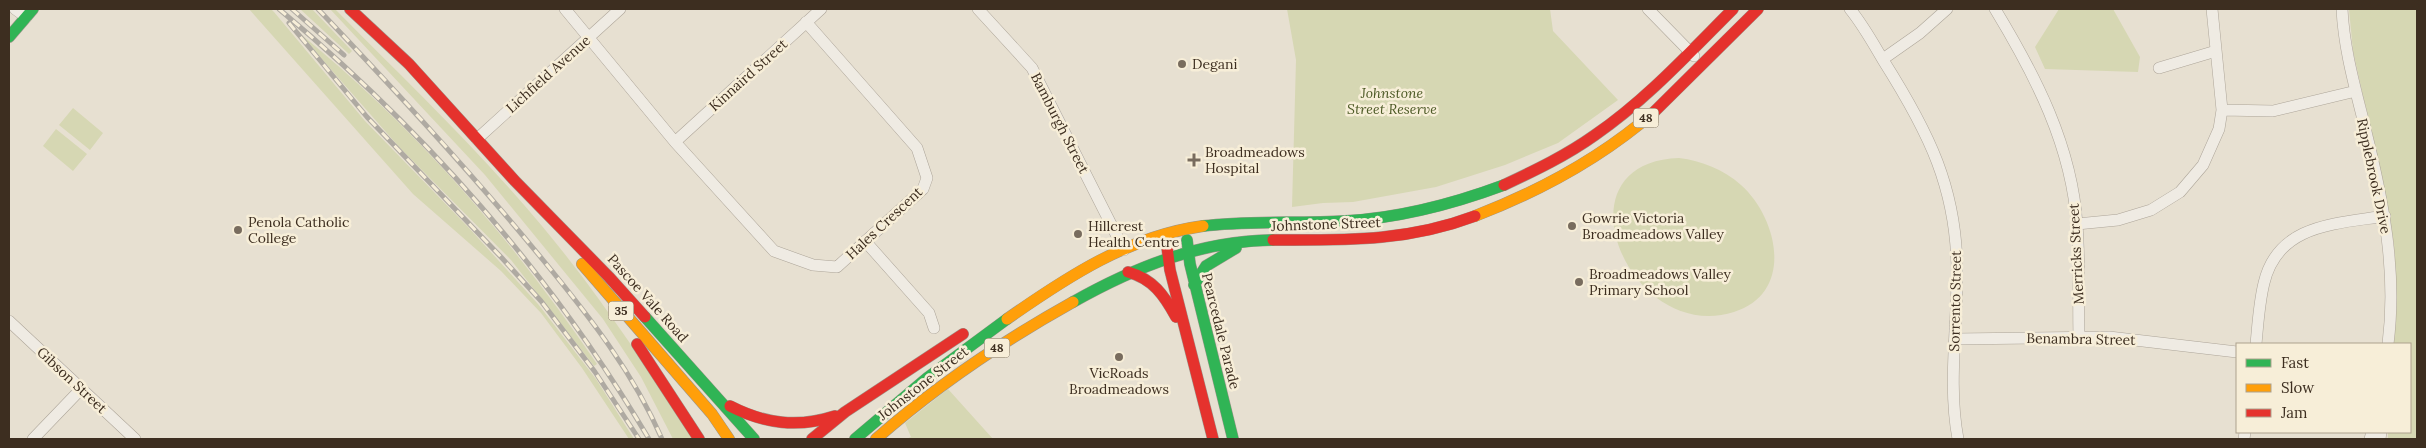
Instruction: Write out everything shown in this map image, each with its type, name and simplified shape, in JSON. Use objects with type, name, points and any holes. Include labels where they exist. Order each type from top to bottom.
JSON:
[{"type":"main road","name":"Pascoe Vale Road","points":[[350,9],[409,64],[515,181],[609,277],[754,439]]},
{"type":"main road","name":"Johnstone Street","points":[[855,439],[915,386],[1073,274],[1166,233],[1187,228],[1234,222],[1370,219],[1429,209],[1502,186],[1534,172],[1580,146],[1623,114],[1733,9]]},
{"type":"main road","name":"Johnstone Street","points":[[876,439],[972,363],[1074,300],[1128,272],[1188,252],[1258,240],[1344,241],[1388,237],[1422,231],[1487,211],[1562,177],[1589,161],[1627,134],[1656,109],[1758,9]]},
{"type":"main road","points":[[9,37],[29,13]]},
{"type":"main road","points":[[1580,146],[1589,161]]},
{"type":"main road","name":"Pascoe Vale Road","points":[[515,181],[602,290],[712,414],[729,439]]},
{"type":"main road","name":"Pearcedale Parade","points":[[1187,228],[1188,252],[1194,285],[1233,439]]},
{"type":"main road","points":[[1166,233],[1167,259],[1214,439]]},
{"type":"main road","points":[[1194,285],[1206,266],[1213,260],[1228,251],[1258,240]]},
{"type":"main road","points":[[1128,272],[1142,275],[1154,284],[1172,310],[1189,343]]},
{"type":"main road","points":[[990,317],[1027,291],[1052,284],[1073,274]]},
{"type":"main road","points":[[602,290],[699,439]]},
{"type":"main road","points":[[1000,324],[1003,329],[1010,329],[1046,307],[1074,300]]},
{"type":"main road","points":[[812,439],[845,412],[975,327]]},
{"type":"main road","points":[[720,400],[748,416],[784,424],[813,423],[845,412]]},
{"type":"main road","points":[[1206,411],[1224,405]]},
{"type":"street","points":[[15,9],[29,13]]},
{"type":"street","name":"Hales Crescent","points":[[565,9],[675,142],[774,250],[813,264],[837,267],[923,189],[927,178],[917,148],[806,22]]},
{"type":"street","name":"Lichfield Avenue","points":[[477,139],[620,9]]},
{"type":"street","name":"Kinnaird Street","points":[[675,142],[821,9]]},
{"type":"street","name":"Bamburgh Street","points":[[978,9],[1032,68],[1124,250]]},
{"type":"street","points":[[1648,9],[1702,64]]},
{"type":"street","name":"Sorrento Street","points":[[1850,9],[1883,59],[1924,128],[1938,161],[1947,193],[1957,251],[1953,396],[1958,439]]},
{"type":"street","points":[[1883,59],[1920,33],[1947,9]]},
{"type":"street","name":"Merricks Street","points":[[1995,9],[2025,58],[2049,111],[2069,175],[2077,224],[2079,336]]},
{"type":"street","points":[[2077,224],[2133,216],[2151,210],[2180,192],[2192,181],[2212,148],[2219,129],[2222,110],[2212,9]]},
{"type":"street","name":"Ripplebrook Drive","points":[[2342,9],[2345,46],[2385,216],[2391,296],[2388,343]]},
{"type":"street","points":[[2159,68],[2216,51]]},
{"type":"street","points":[[2222,110],[2273,111],[2356,91]]},
{"type":"street","points":[[2256,343],[2263,285],[2271,263],[2284,246],[2306,231],[2317,227],[2385,216]]},
{"type":"street","points":[[865,241],[929,313],[934,328]]},
{"type":"street","name":"Gibson Street","points":[[9,321],[135,439]]},
{"type":"street","name":"Benambra Street","points":[[1955,339],[2079,336],[2125,338],[2236,352]]},
{"type":"street","points":[[34,439],[81,389]]},
{"type":"green space","points":[[249,9],[271,9],[274,12],[365,121],[469,228],[538,304],[596,379],[634,439],[629,439],[582,368],[541,313],[501,271],[413,194]]},
{"type":"green space","points":[[300,9],[312,9],[352,51],[349,54]]},
{"type":"green space","points":[[330,9],[335,9],[441,115],[518,197],[563,251],[602,304],[640,357],[694,439],[673,439],[641,377],[603,319],[485,175]]},
{"type":"green space","name":"Johnstone Street Reserve","points":[[1287,9],[1550,9],[1553,31],[1618,100],[1558,143],[1505,165],[1436,187],[1353,202],[1292,207],[1296,60]]},
{"type":"green space","points":[[2059,9],[2113,9],[2140,57],[2138,72],[2045,69],[2035,47]]},
{"type":"green space","points":[[2349,9],[2417,9],[2417,439],[2388,439],[2388,433],[2411,433],[2411,343],[2392,343],[2396,301],[2394,245],[2383,185],[2353,51]]},
{"type":"green space","points":[[298,32],[382,106],[459,187],[531,273],[597,364],[594,366],[511,260],[400,148]]},
{"type":"green space","points":[[73,108],[103,133],[90,150],[59,125]]},
{"type":"green space","points":[[56,129],[87,154],[73,171],[43,146]]},
{"type":"green space","points":[[1679,158],[1696,161],[1712,167],[1727,174],[1741,185],[1754,199],[1764,216],[1771,235],[1774,254],[1773,272],[1766,289],[1753,302],[1734,312],[1696,315],[1663,302],[1637,279],[1620,249],[1613,217],[1620,188],[1641,167]]},
{"type":"green space","points":[[948,389],[993,439],[906,439],[911,437],[905,423]]},
{"type":"railway","points":[[279,9],[385,105],[435,155],[482,208],[528,263],[571,320],[611,378],[649,439]]},
{"type":"railway","points":[[292,9],[344,55]]},
{"type":"railway","points":[[318,9],[461,164],[560,281],[609,345],[624,368],[662,439]]},
{"type":"railway","points":[[289,23],[367,117],[541,301],[595,372],[639,439]]},
{"type":"traffic: fast","points":[[9,37],[33,9]]},
{"type":"traffic: fast","points":[[1203,226],[1238,223],[1345,221],[1386,217],[1446,204],[1504,185]]},
{"type":"traffic: fast","points":[[1187,240],[1190,264],[1233,439]]},
{"type":"traffic: fast","points":[[1073,302],[1096,289],[1169,258],[1220,245],[1273,240]]},
{"type":"traffic: fast","points":[[1194,285],[1206,266],[1236,248]]},
{"type":"traffic: fast","points":[[645,317],[754,439]]},
{"type":"traffic: fast","points":[[855,439],[927,378],[1007,319]]},
{"type":"traffic: slow","points":[[1475,216],[1523,196],[1569,172],[1613,144],[1654,112]]},
{"type":"traffic: slow","points":[[1007,319],[1053,288],[1100,260],[1150,239],[1176,231],[1203,226]]},
{"type":"traffic: slow","points":[[582,264],[712,414],[729,439]]},
{"type":"traffic: slow","points":[[876,439],[922,401],[971,365],[1021,332],[1073,302]]},
{"type":"traffic: jam","points":[[350,9],[409,64],[515,181],[609,277],[645,317]]},
{"type":"traffic: jam","points":[[1504,185],[1562,156],[1614,121],[1667,75],[1733,9]]},
{"type":"traffic: jam","points":[[1654,112],[1758,9]]},
{"type":"traffic: jam","points":[[1273,240],[1375,238],[1424,231],[1475,216]]},
{"type":"traffic: jam","points":[[1167,247],[1170,270],[1213,439]]},
{"type":"traffic: jam","points":[[1128,272],[1144,279],[1157,289],[1176,317]]},
{"type":"traffic: jam","points":[[812,439],[845,412],[963,334]]},
{"type":"traffic: jam","points":[[637,344],[699,439]]},
{"type":"traffic: jam","points":[[730,406],[756,417],[782,422],[808,422],[835,416]]},
{"type":"place","name":"Degani","points":[[1182,64]]},
{"type":"place","name":"Broadmeadows Hospital","points":[[1194,160]]},
{"type":"place","name":"Gowrie Victoria Broadmeadows Valley","points":[[1572,226]]},
{"type":"place","name":"Penola Catholic College","points":[[238,230]]},
{"type":"place","name":"Hillcrest Health Centre","points":[[1078,234]]},
{"type":"place","name":"Broadmeadows Valley Primary School","points":[[1579,282]]},
{"type":"place","name":"VicRoads Broadmeadows","points":[[1119,357]]}]
